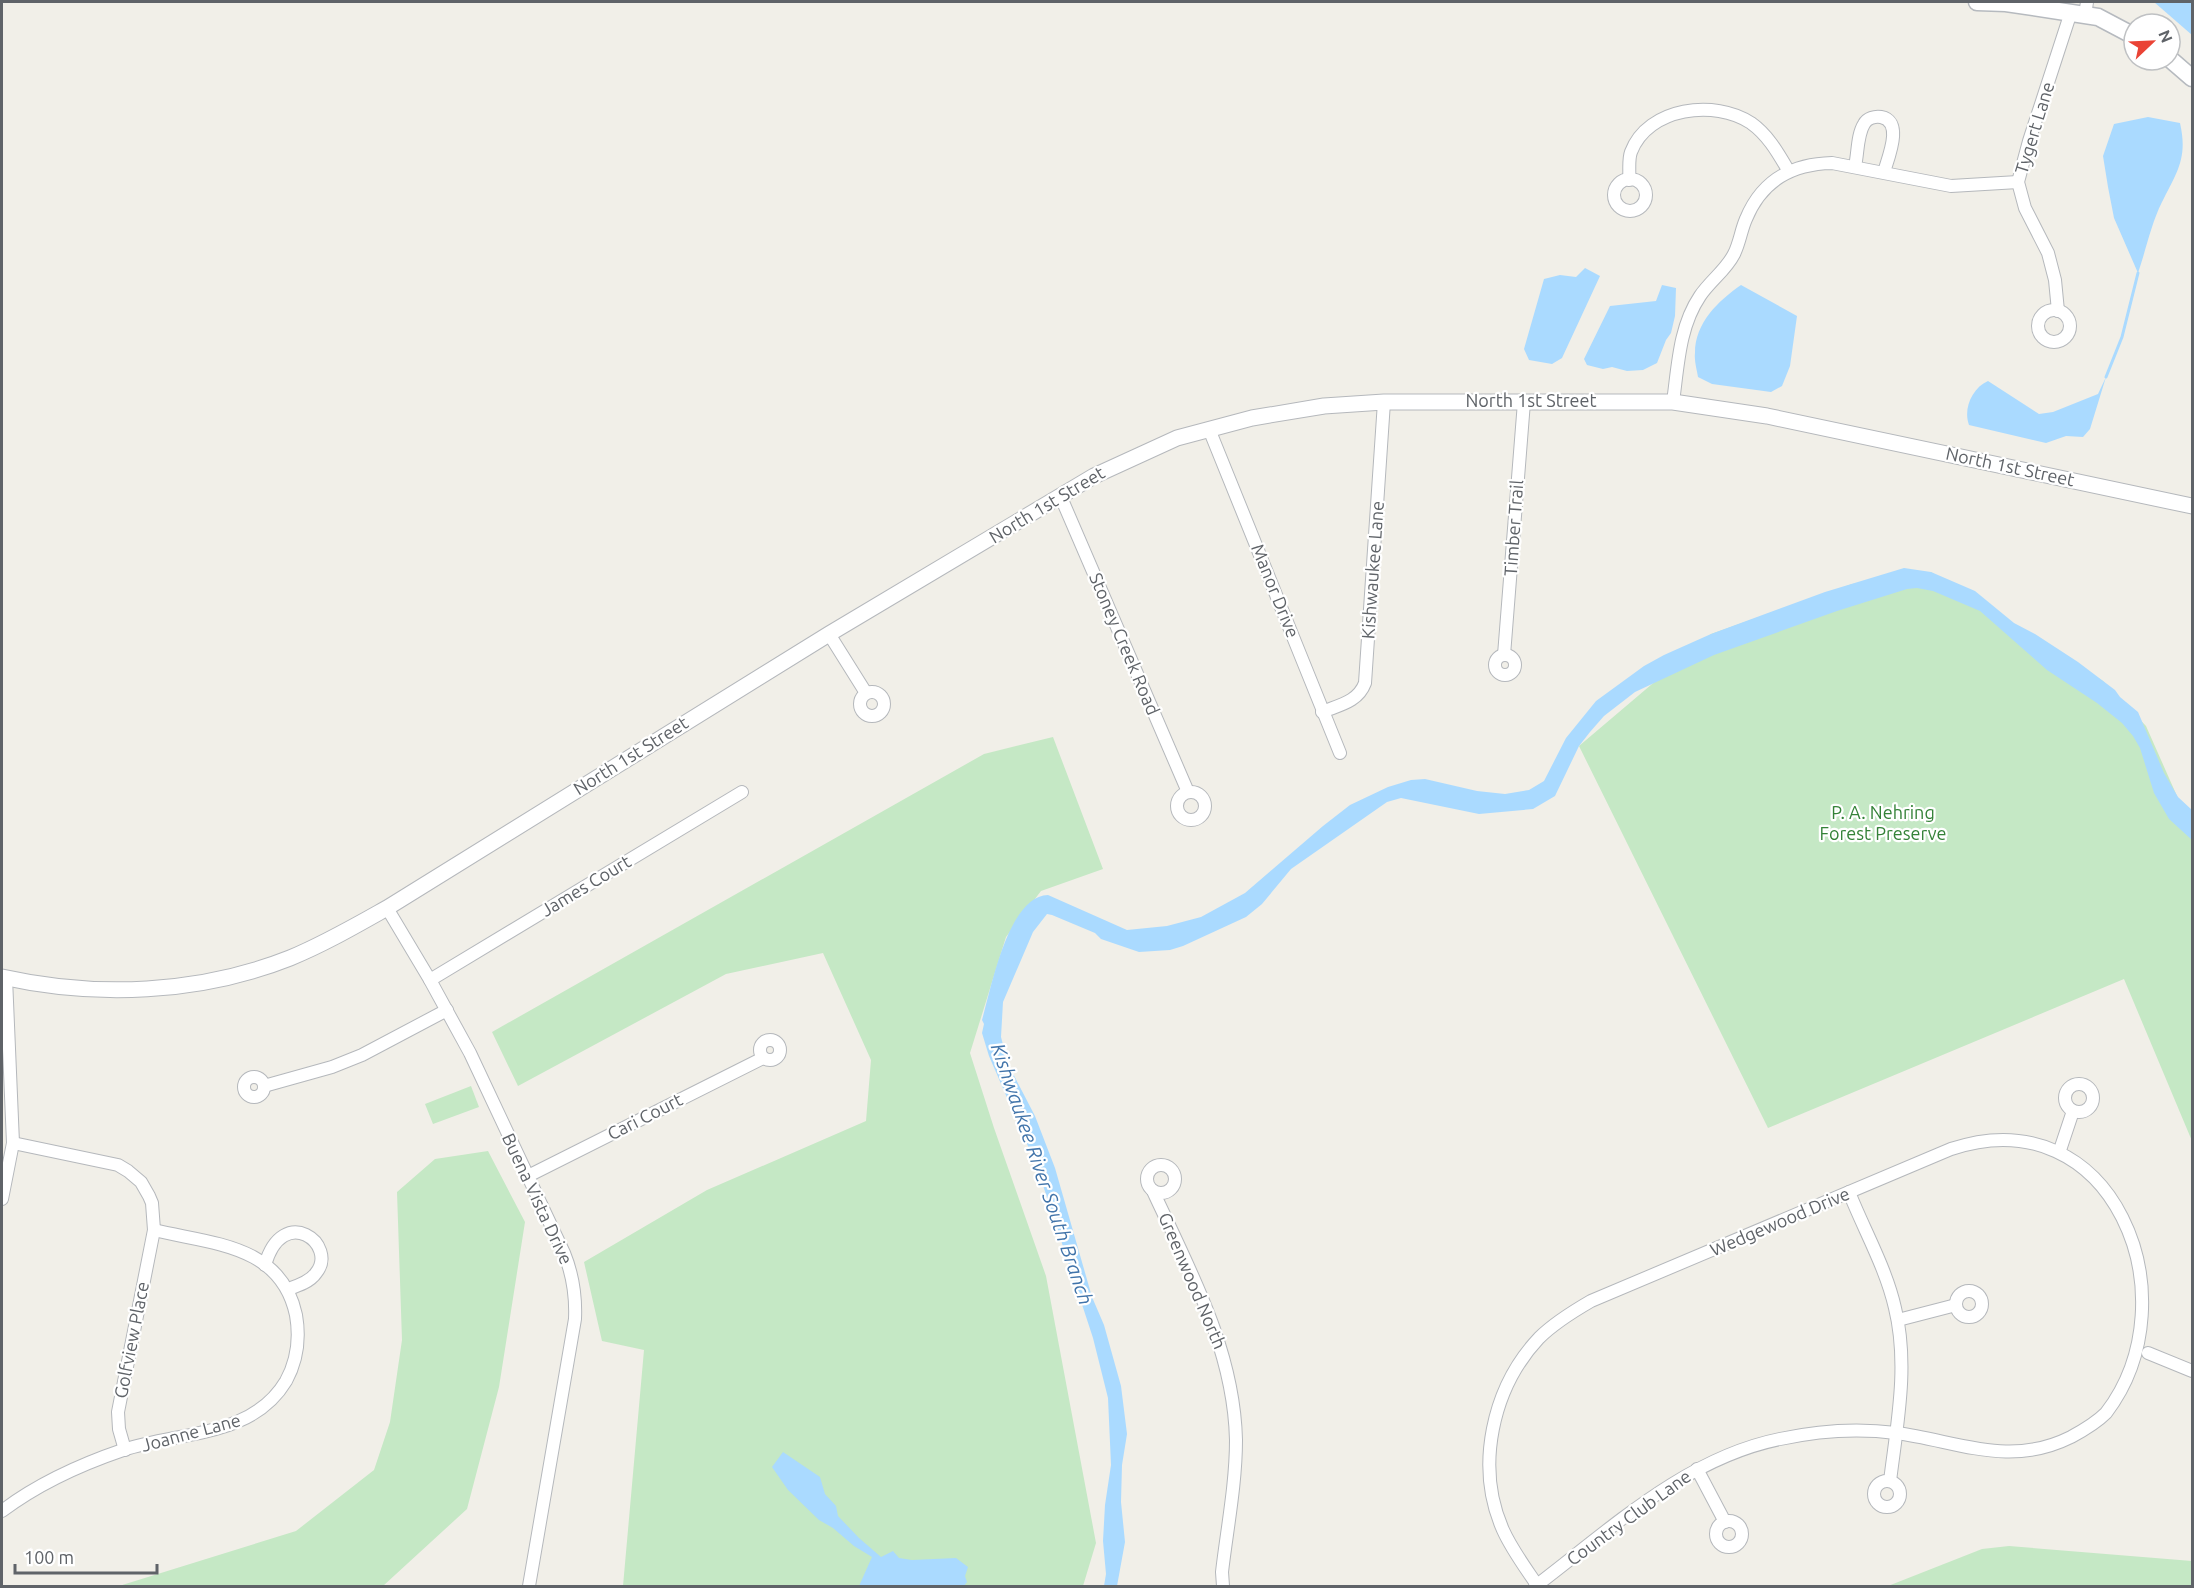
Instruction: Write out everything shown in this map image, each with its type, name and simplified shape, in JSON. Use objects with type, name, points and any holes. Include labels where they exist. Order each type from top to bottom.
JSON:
[{"type":"main road","points":[[1977,2],[2076,8],[2122,30]]},
{"type":"street","name":"Tygert Lane","points":[[2058,311],[2053,270],[2044,243],[2025,208],[2018,182],[2024,157],[2076,8]]},
{"type":"street","points":[[1629,180],[1630,154],[1639,139],[1661,120],[1677,113],[1698,109],[1722,111],[1750,122],[1773,144],[1788,170]]},
{"type":"street","points":[[1855,166],[1864,124],[1870,118],[1882,117],[1890,122],[1894,132],[1884,172]]},
{"type":"street","points":[[1673,402],[1681,341],[1693,308],[1701,294],[1725,268],[1734,254],[1754,202],[1765,189],[1788,170],[1821,164],[1855,166],[1951,186],[2018,182]]},
{"type":"street","name":"North 1st Street","points":[[4,978],[53,987],[102,990],[145,989],[198,983],[246,972],[290,958],[333,939],[1060,495],[1128,459],[1177,438],[1252,418],[1324,406],[1384,402],[1673,402],[1767,416],[2193,506]]},
{"type":"street","name":"Kishwaukee Lane","points":[[1322,712],[1353,699],[1365,683],[1384,402]]},
{"type":"street","name":"Timber Trail","points":[[1504,655],[1524,402]]},
{"type":"street","name":"Manor Drive","points":[[1209,429],[1340,753]]},
{"type":"street","name":"Stoney Creek Road","points":[[1060,495],[1188,792]]},
{"type":"street","points":[[829,634],[866,693]]},
{"type":"street","name":"James Court","points":[[430,980],[742,792]]},
{"type":"street","name":"Buena Vista Drive","points":[[387,908],[447,1010],[568,1264],[576,1303],[575,1319],[530,1587]]},
{"type":"street","points":[[2,1199],[13,1143],[4,978]]},
{"type":"street","points":[[264,1086],[332,1067],[362,1055],[447,1010]]},
{"type":"street","name":"Cari Court","points":[[528,1176],[763,1058]]},
{"type":"street","points":[[2060,1150],[2073,1111]]},
{"type":"street","name":"Wedgewood Drive","points":[[1536,1586],[1502,1529],[1490,1478],[1491,1440],[1507,1384],[1525,1355],[1555,1324],[1591,1301],[1951,1149],[1974,1142],[2033,1143],[2060,1150],[2076,1158],[2103,1178],[2123,1199],[2136,1218]]},
{"type":"street","points":[[13,1143],[118,1165],[128,1171],[141,1182],[149,1196],[153,1210],[154,1230]]},
{"type":"street","name":"Greenwood North","points":[[1153,1191],[1219,1338],[1230,1388],[1235,1430],[1235,1467],[1222,1572],[1223,1587]]},
{"type":"street","points":[[1849,1192],[1888,1284],[1898,1320],[1902,1368],[1890,1481]]},
{"type":"street","name":"Joanne Lane","points":[[2,1511],[51,1479],[125,1450],[239,1422],[265,1407],[279,1392],[290,1374],[296,1354],[298,1332],[288,1289],[252,1255],[233,1247],[154,1230]]},
{"type":"street","name":"Golfview Place","points":[[125,1450],[119,1429],[118,1412],[154,1230]]},
{"type":"street","points":[[265,1265],[272,1245],[284,1235],[296,1232],[310,1237],[318,1248],[321,1258],[318,1270],[308,1280],[288,1289]]},
{"type":"street","points":[[1898,1320],[1956,1305]]},
{"type":"street","name":"Country Club Lane","points":[[1536,1586],[1654,1497],[1697,1469],[1740,1451],[1781,1438],[1828,1432],[1896,1433],[1996,1452],[2032,1450],[2054,1444],[2087,1428],[2105,1415],[2131,1383],[2150,1347],[2193,1371]]},
{"type":"street","points":[[1697,1469],[1725,1522]]},
{"type":"green space","name":"P. A. Nehring Forest Preserve","points":[[1931,572],[2103,681],[2146,726],[2192,830],[2192,1141],[2124,979],[1768,1128],[1579,746],[1711,634],[1852,584]]},
{"type":"green space","points":[[1053,737],[1103,869],[1041,891],[1006,937],[970,1053],[1046,1276],[1096,1543],[1083,1586],[623,1586],[644,1350],[602,1341],[584,1262],[707,1190],[866,1121],[871,1060],[823,953],[726,974],[518,1086],[492,1032],[984,754]]},
{"type":"green space","points":[[471,1086],[479,1107],[433,1124],[425,1104]]},
{"type":"green space","points":[[488,1151],[525,1222],[499,1387],[467,1509],[383,1586],[119,1586],[296,1531],[374,1470],[390,1422],[402,1340],[397,1192],[435,1159]]},
{"type":"green space","points":[[2009,1546],[2192,1561],[2192,1586],[1888,1586],[1982,1549]]},
{"type":"water","points":[[2154,2],[2192,2],[2192,35],[2182,26],[2182,12],[2166,12]]},
{"type":"water","points":[[2148,117],[2180,123],[2183,146],[2180,164],[2155,219],[2138,273],[2114,218],[2103,156],[2114,124]]},
{"type":"water","points":[[1585,268],[1600,276],[1562,358],[1552,364],[1529,360],[1524,349],[1544,279],[1560,275],[1576,277]]},
{"type":"water","points":[[1662,285],[1676,288],[1675,316],[1671,333],[1657,363],[1643,370],[1627,371],[1587,365],[1584,359],[1610,306],[1656,301]]},
{"type":"water","points":[[1741,285],[1797,316],[1790,366],[1782,386],[1771,392],[1712,384],[1698,377],[1695,362],[1696,342],[1703,323],[1724,298]]},
{"type":"water","points":[[2106,377],[2090,429],[2083,437],[2066,436],[2046,443],[1969,425],[1967,419],[1968,406],[1973,394],[1988,381],[2039,414],[2053,412],[2098,394]]},
{"type":"water","name":"Kishwaukee River South Branch","points":[[1904,568],[1931,572],[1975,591],[2014,623],[2078,662],[2115,690],[2138,712],[2164,773],[2178,797],[2192,810],[2192,840],[2169,819],[2154,793],[2140,748],[2122,723],[2097,703],[2047,670],[1980,611],[1933,591],[1917,588],[1907,589],[1837,611],[1714,655],[1635,692],[1604,716],[1579,746],[1555,796],[1533,809],[1479,814],[1401,798],[1387,802],[1291,869],[1262,904],[1246,917],[1183,946],[1170,950],[1139,952],[1101,939],[1095,933],[1047,914],[1033,932],[1003,1002],[1001,1037],[1008,1064],[1035,1116],[1055,1168],[1092,1297],[1104,1325],[1121,1386],[1127,1434],[1122,1465],[1121,1502],[1125,1542],[1117,1586],[1104,1586],[1106,1574],[1103,1541],[1105,1505],[1111,1465],[1108,1398],[1093,1338],[1037,1167],[989,1056],[982,1033],[984,1024],[982,1020],[996,967],[1003,946],[1022,911],[1034,899],[1048,895],[1127,930],[1167,926],[1201,917],[1245,893],[1350,805],[1388,787],[1411,780],[1425,779],[1477,791],[1505,794],[1529,790],[1544,781],[1566,738],[1596,701],[1644,666],[1711,634],[1825,592]]},
{"type":"water","points":[[783,1452],[820,1477],[825,1494],[836,1506],[838,1516],[881,1557],[893,1551],[899,1558],[912,1560],[956,1558],[968,1567],[965,1576],[967,1582],[964,1586],[859,1586],[872,1557],[819,1520],[788,1490],[772,1467]]},
{"type":"waterway","points":[[2106,377],[2122,337],[2138,273]]}]
